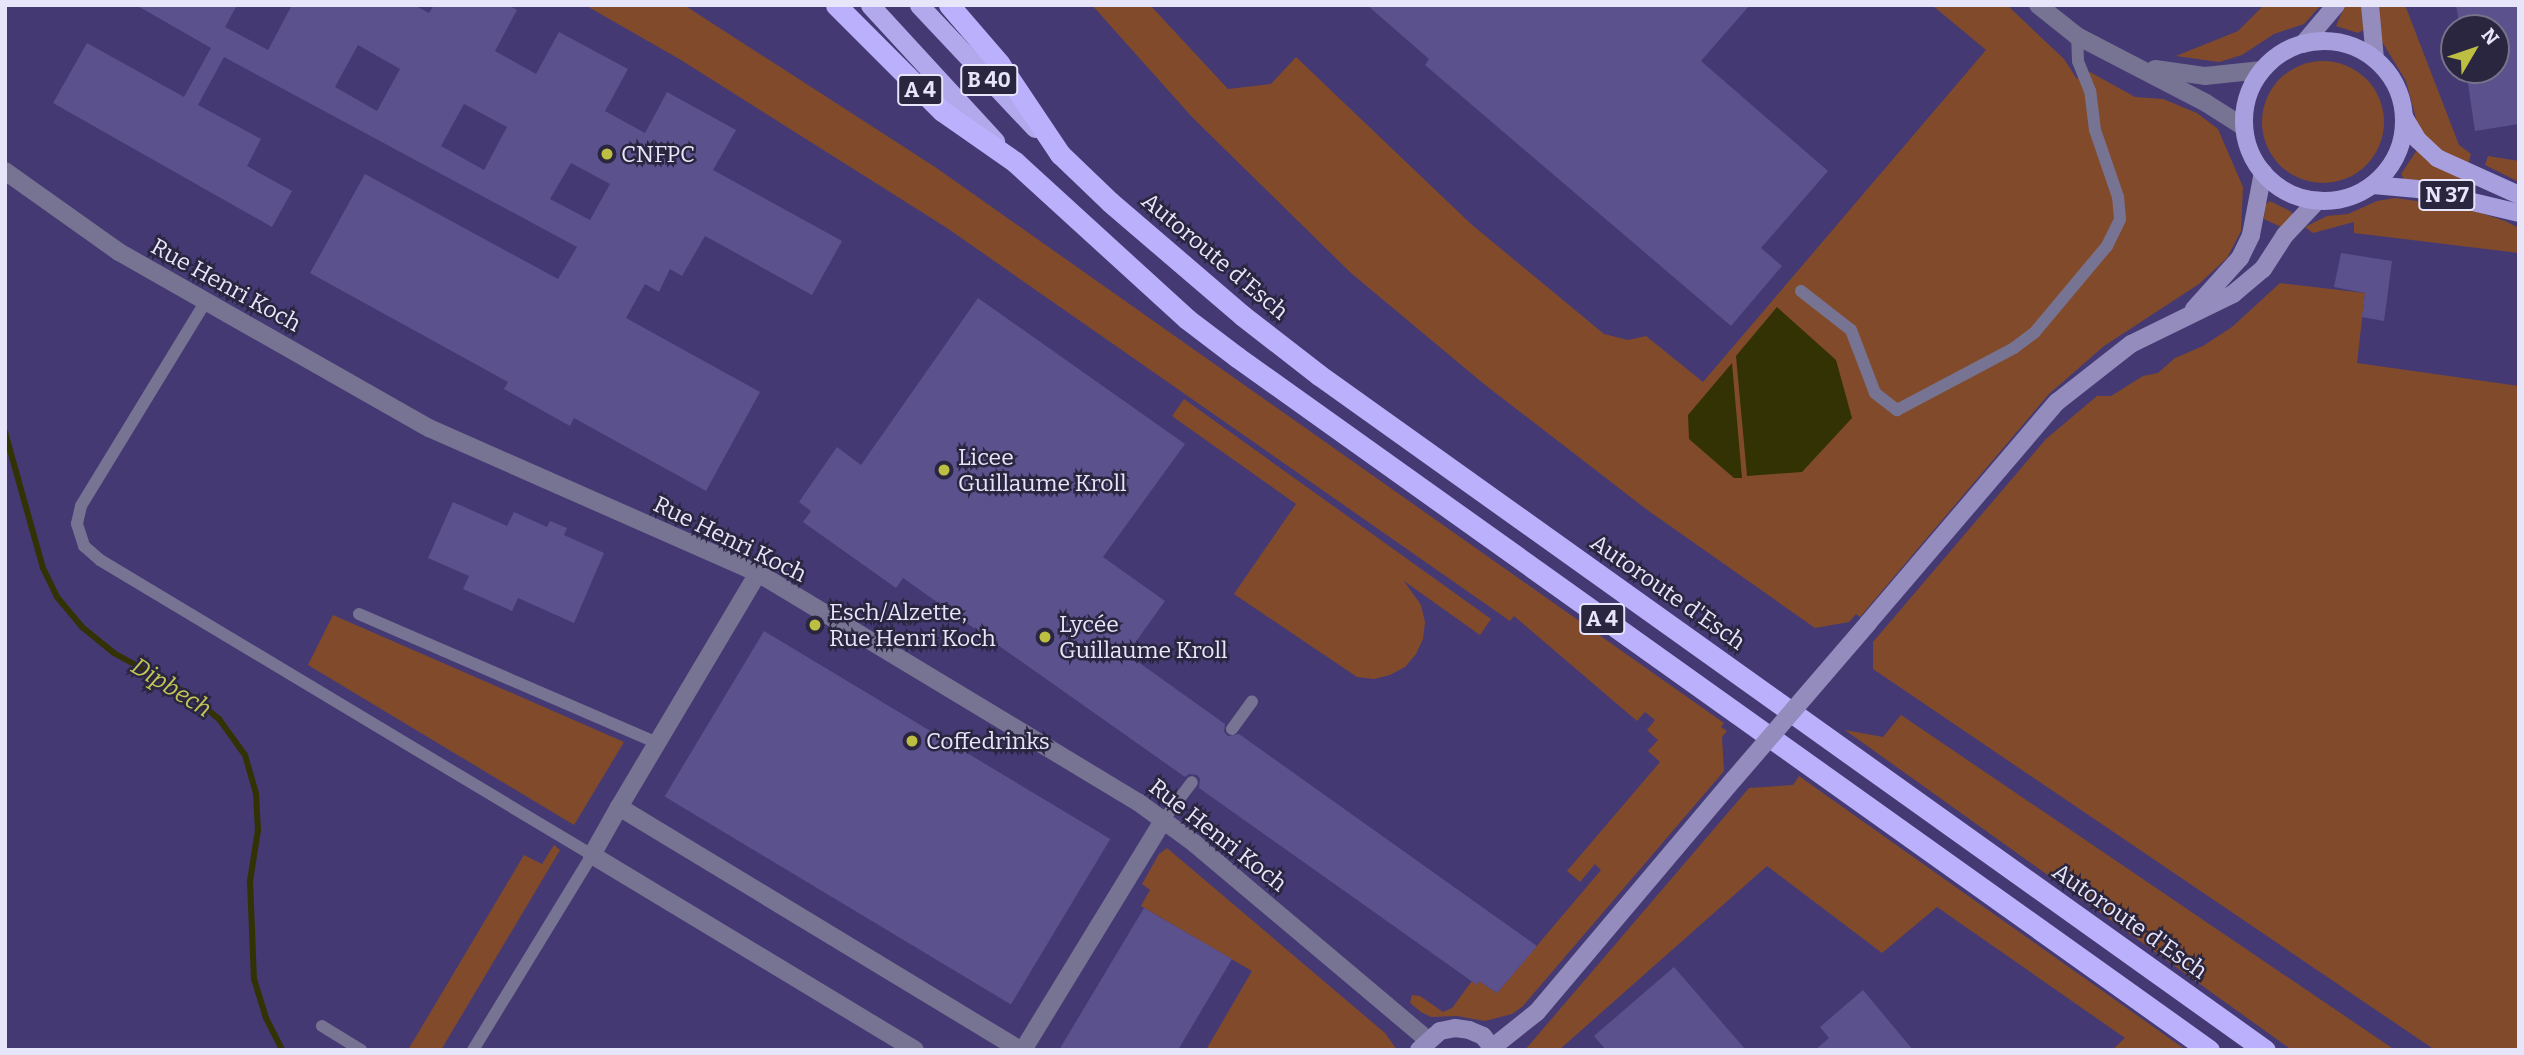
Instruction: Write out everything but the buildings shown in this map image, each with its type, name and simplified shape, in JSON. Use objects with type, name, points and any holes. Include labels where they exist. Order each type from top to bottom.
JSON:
[{"type":"highway","name":"A 4","points":[[836,5],[942,111],[1014,162],[1187,319],[1306,409],[2209,1050]]},
{"type":"highway","name":"B 40","points":[[870,5],[1014,162]]},
{"type":"highway","name":"B 40","points":[[919,5],[1060,153]]},
{"type":"highway","name":"A 4","points":[[949,5],[999,63],[1060,153]]},
{"type":"highway","name":"Autoroute d'Esch","points":[[1060,153],[1173,257],[1319,375],[2265,1050]]},
{"type":"main road","points":[[2303,44],[2336,5]]},
{"type":"main road","points":[[2370,5],[2375,60]]},
{"type":"main road","points":[[2328,41],[2353,47],[2375,60],[2390,76],[2400,95],[2404,117],[2402,143],[2391,166],[2373,185],[2356,195],[2337,201],[2297,197],[2278,187],[2263,172],[2247,143],[2244,127],[2252,88],[2262,70],[2280,54],[2303,44],[2328,41]]},
{"type":"main road","name":"N 37","points":[[2404,117],[2418,140],[2437,158],[2519,195]]},
{"type":"main road","points":[[2180,322],[2240,258],[2251,235],[2263,172]]},
{"type":"main road","name":"N 37","points":[[2373,185],[2418,189],[2519,213]]},
{"type":"main road","points":[[1423,1045],[1440,1031],[1455,1028],[1483,1036],[1494,1048],[1537,1012],[2057,401],[2131,344],[2234,295],[2263,269],[2285,235],[2318,201]]},
{"type":"street","points":[[2038,5],[2077,36],[2244,127]]},
{"type":"street","points":[[2127,61],[2166,72],[2205,76],[2262,70]]},
{"type":"street","name":"Rue Henri Koch","points":[[5,171],[119,252],[429,428],[758,573],[1164,819],[1423,1045]]},
{"type":"street","points":[[758,573],[592,855],[915,1050]]},
{"type":"street","points":[[619,807],[1022,1050],[1164,819]]},
{"type":"lane","points":[[1801,291],[1851,330],[1875,393],[1897,410],[2014,348],[2035,332],[2107,246],[2120,219],[2118,197],[2095,130],[2090,91],[2078,61],[2077,36]]},
{"type":"lane","points":[[206,301],[81,506],[78,524],[84,546],[112,567],[592,855],[473,1050]]},
{"type":"lane","points":[[359,614],[657,743]]},
{"type":"lane","points":[[1232,729],[1252,701]]},
{"type":"lane","points":[[1164,819],[1192,782]]},
{"type":"lane","points":[[322,1026],[361,1050]]},
{"type":"shaded area","points":[[585,5],[684,5],[935,167],[1724,723],[1721,727],[1727,731],[1722,737],[1724,771],[1523,1006],[1512,1014],[1485,1021],[1457,1016],[1431,1017],[1421,1012],[1410,1003],[1412,995],[1420,996],[1443,1012],[1452,1008],[1472,981],[1477,985],[1479,981],[1497,993],[1601,870],[1595,864],[1580,882],[1567,871],[1660,762],[1648,751],[1658,740],[1647,730],[1655,720],[1645,712],[1637,721],[1514,616],[1510,621],[947,228],[681,60]]},
{"type":"shaded area","points":[[1092,5],[1150,5],[1228,89],[1271,84],[1296,57],[1471,224],[1604,334],[1628,340],[1646,336],[1703,382],[1986,50],[1932,5],[2007,5],[2064,59],[2077,79],[2090,72],[2135,97],[2163,99],[2197,113],[2218,129],[2243,187],[2241,231],[2227,258],[2199,284],[2104,346],[2049,394],[1860,617],[1856,614],[1849,622],[1815,628],[1646,509],[1484,384],[1351,273],[1192,117]]},
{"type":"shaded area","points":[[2264,5],[2321,5],[2304,24],[2274,34],[2242,55],[2219,62],[2176,56],[2238,31]]},
{"type":"shaded area","points":[[2345,5],[2362,5],[2363,30],[2358,33],[2336,26]]},
{"type":"shaded area","points":[[2378,5],[2405,5],[2459,145],[2471,154],[2468,164],[2437,151],[2419,130],[2406,81],[2381,40]]},
{"type":"shaded area","points":[[2323,61],[2346,66],[2366,79],[2379,99],[2384,122],[2379,145],[2366,165],[2346,178],[2323,183],[2300,178],[2280,165],[2267,145],[2262,122],[2267,99],[2280,79],[2300,66]]},
{"type":"shaded area","points":[[2417,150],[2464,177],[2461,189],[2404,179],[2401,174]]},
{"type":"shaded area","points":[[2488,156],[2519,161],[2519,182],[2485,165]]},
{"type":"shaded area","points":[[2395,198],[2466,208],[2505,221],[2519,228],[2519,253],[2354,233],[2354,222],[2313,233],[2305,227],[2327,216],[2348,214],[2377,201]]},
{"type":"shaded area","points":[[2270,201],[2292,212],[2292,217],[2281,227],[2264,219],[2265,205]]},
{"type":"shaded area","points":[[2280,283],[2365,293],[2357,363],[2519,386],[2519,1050],[2435,1050],[1873,669],[1873,642],[2046,439],[2097,396],[2111,396],[2143,376],[2158,373],[2175,358],[2203,346],[2232,327]]},
{"type":"shaded area","points":[[1777,307],[1836,360],[1852,418],[1802,472],[1747,476],[1736,356]]},
{"type":"shaded area","points":[[1732,363],[1742,478],[1734,478],[1689,439],[1688,415]]},
{"type":"shaded area","points":[[1184,399],[1491,619],[1480,635],[1404,581],[1421,605],[1425,622],[1423,639],[1416,654],[1405,667],[1390,675],[1374,679],[1357,677],[1234,594],[1296,504],[1172,416]]},
{"type":"shaded area","points":[[333,615],[624,742],[574,825],[308,665]]},
{"type":"shaded area","points":[[1901,715],[2395,1050],[2292,1050],[1845,730],[1883,737]]},
{"type":"shaded area","points":[[1799,776],[2186,1050],[2112,1050],[2125,1038],[1937,907],[1882,953],[1767,866],[1559,1050],[1525,1050],[1749,788],[1793,785]]},
{"type":"shaded area","points":[[554,845],[560,850],[441,1050],[408,1050],[524,855],[542,864]]},
{"type":"shaded area","points":[[1167,848],[1385,1033],[1397,1050],[1206,1050],[1252,971],[1141,906],[1150,890],[1142,884],[1159,854]]},
{"type":"waterway","name":"Dipbech","points":[[5,432],[43,568],[57,597],[82,627],[114,653],[188,694],[219,719],[245,755],[256,793],[258,830],[250,881],[254,979],[266,1018],[282,1050]]},
{"type":"place","name":"CNFPC","points":[[607,154]]},
{"type":"place","name":"Licee Guillaume Kroll","points":[[944,470]]},
{"type":"place","name":"Esch/Alzette, Rue Henri Koch","points":[[815,625]]},
{"type":"place","name":"Lycée Guillaume Kroll","points":[[1045,637]]},
{"type":"place","name":"Coffedrinks","points":[[912,741]]}]
